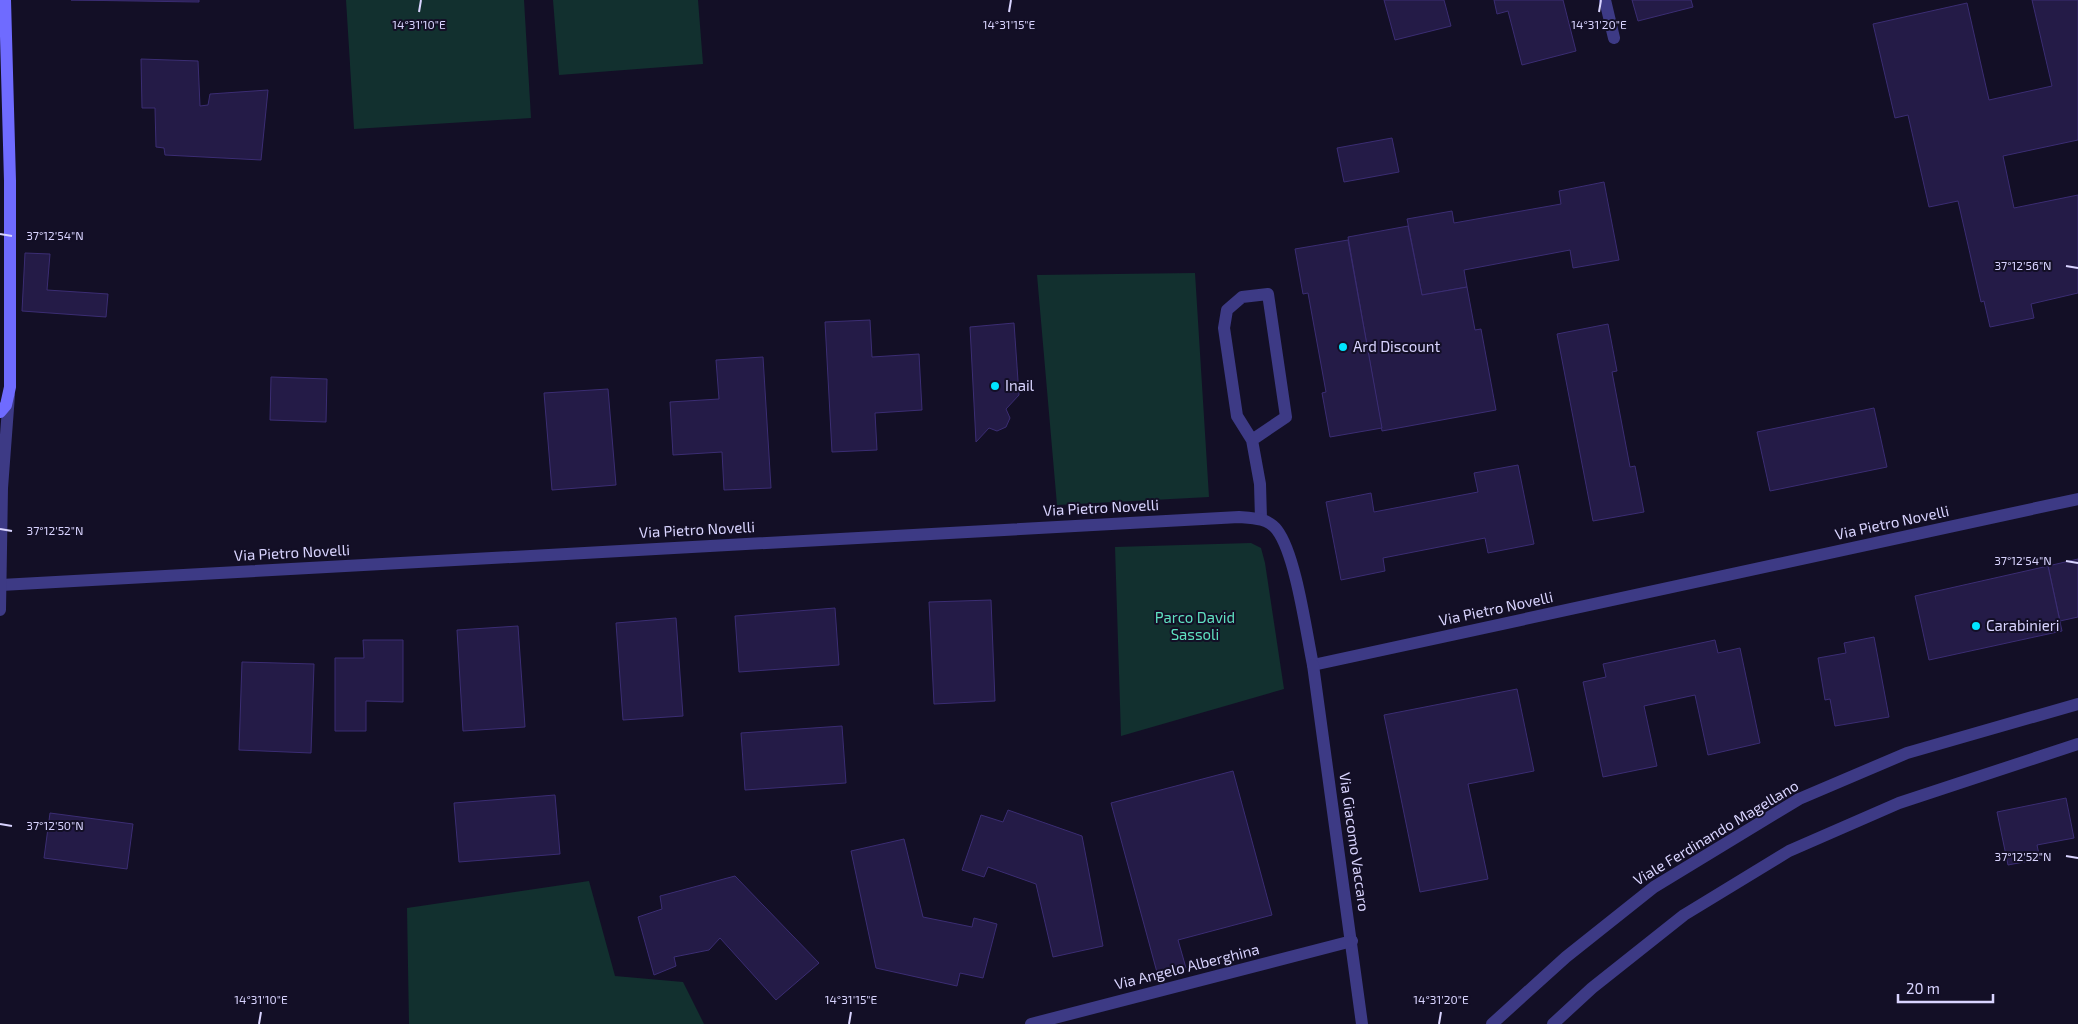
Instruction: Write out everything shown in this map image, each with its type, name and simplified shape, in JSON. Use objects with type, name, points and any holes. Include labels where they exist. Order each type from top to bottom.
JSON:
[{"type":"main road","points":[[0,412],[9,395],[10,181],[5,0]]},
{"type":"main road","points":[[0,90],[6,52]]},
{"type":"main road","points":[[0,366],[8,378]]},
{"type":"street","points":[[1605,0],[1614,38]]},
{"type":"street","points":[[1252,440],[1286,417],[1268,294],[1242,297],[1227,310],[1224,328],[1237,416],[1252,440],[1260,484],[1261,519],[1277,530],[1290,556],[1313,665]]},
{"type":"street","points":[[0,610],[1,483],[9,395]]},
{"type":"street","name":"Via Pietro Novelli","points":[[1313,665],[2078,499]]},
{"type":"street","name":"Via Pietro Novelli","points":[[1,585],[1239,517],[1261,519]]},
{"type":"street","name":"Via Giacomo Vaccaro","points":[[1313,665],[1362,1024]]},
{"type":"street","name":"Viale Ferdinando Magellano","points":[[1492,1024],[1566,957],[1654,887],[1799,799],[1907,753],[2078,704]]},
{"type":"street","points":[[1553,1024],[1592,988],[1684,915],[1789,851],[1899,803],[2078,744]]},
{"type":"street","name":"Via Angelo Alberghina","points":[[1031,1024],[1352,942]]},
{"type":"green space","points":[[346,0],[524,0],[531,118],[354,129]]},
{"type":"green space","points":[[553,0],[698,0],[703,64],[559,75]]},
{"type":"green space","points":[[1195,273],[1209,497],[1057,505],[1037,275]]},
{"type":"green space","name":"Parco David Sassoli","points":[[1251,543],[1261,548],[1265,563],[1284,689],[1121,736],[1115,547]]},
{"type":"green space","points":[[589,881],[615,976],[683,982],[704,1024],[409,1024],[407,908]]},
{"type":"building","points":[[71,0],[199,0],[199,2]]},
{"type":"building","points":[[1384,0],[1444,0],[1451,26],[1395,40]]},
{"type":"building","points":[[1494,0],[1563,0],[1576,51],[1522,65],[1508,11],[1497,14]]},
{"type":"building","points":[[1632,0],[1691,0],[1693,7],[1638,21]]},
{"type":"building","points":[[2032,0],[2078,0],[2078,140],[2003,156],[2014,208],[2078,195],[2078,293],[2031,304],[2034,318],[1990,327],[1984,301],[1981,302],[1958,201],[1929,207],[1908,115],[1895,118],[1873,24],[1967,3],[1989,100],[2052,86]]},
{"type":"building","points":[[141,59],[198,61],[200,106],[208,105],[210,94],[268,90],[261,160],[165,155],[164,148],[156,147],[155,108],[142,108]]},
{"type":"building","points":[[1392,138],[1399,172],[1344,182],[1337,148]]},
{"type":"building","points":[[1604,182],[1619,260],[1573,268],[1570,250],[1464,270],[1467,287],[1422,295],[1407,219],[1452,211],[1454,223],[1561,204],[1559,191]]},
{"type":"building","points":[[1408,226],[1422,295],[1467,287],[1475,330],[1481,329],[1496,410],[1382,431],[1348,237]]},
{"type":"building","points":[[1348,240],[1382,428],[1330,437],[1322,393],[1326,392],[1308,293],[1303,294],[1295,249]]},
{"type":"building","points":[[25,253],[50,254],[47,290],[108,294],[106,317],[22,311]]},
{"type":"building","points":[[870,320],[872,357],[919,354],[922,410],[875,413],[877,450],[832,452],[825,322]]},
{"type":"building","points":[[1014,323],[1019,395],[1006,409],[1010,418],[1006,427],[997,431],[989,428],[976,442],[970,327]]},
{"type":"building","points":[[1608,324],[1617,371],[1612,372],[1630,467],[1635,466],[1644,512],[1593,521],[1557,334]]},
{"type":"building","points":[[763,357],[771,488],[724,490],[722,452],[673,455],[670,402],[719,399],[716,360]]},
{"type":"building","points":[[271,377],[327,379],[326,422],[270,420]]},
{"type":"building","points":[[608,389],[616,485],[552,490],[544,393]]},
{"type":"building","points":[[1874,408],[1887,467],[1770,491],[1757,432]]},
{"type":"building","points":[[1518,465],[1534,544],[1488,553],[1485,538],[1383,558],[1385,571],[1341,580],[1326,502],[1371,493],[1374,512],[1478,492],[1474,473]]},
{"type":"building","points":[[2078,559],[2078,617],[2060,621],[2048,566]]},
{"type":"building","points":[[2048,566],[2062,631],[1929,660],[1915,596]]},
{"type":"building","points":[[991,600],[995,701],[934,704],[929,602]]},
{"type":"building","points":[[835,608],[839,665],[739,672],[735,616]]},
{"type":"building","points":[[676,618],[683,716],[623,720],[616,623]]},
{"type":"building","points":[[518,626],[525,727],[463,731],[457,630]]},
{"type":"building","points":[[1874,637],[1889,717],[1835,726],[1830,699],[1825,700],[1818,658],[1846,653],[1844,643]]},
{"type":"building","points":[[363,640],[403,640],[403,702],[366,701],[366,731],[335,731],[335,658],[364,658]]},
{"type":"building","points":[[1715,640],[1718,653],[1740,648],[1760,743],[1708,755],[1695,695],[1644,706],[1657,766],[1603,777],[1583,682],[1606,677],[1603,664]]},
{"type":"building","points":[[242,662],[314,664],[311,753],[239,750]]},
{"type":"building","points":[[1517,689],[1534,771],[1468,784],[1488,879],[1420,892],[1384,715]]},
{"type":"building","points":[[842,726],[846,783],[745,790],[741,733]]},
{"type":"building","points":[[1233,771],[1272,915],[1178,940],[1186,968],[1158,976],[1111,803]]},
{"type":"building","points":[[555,795],[560,854],[459,862],[454,803]]},
{"type":"building","points":[[2066,798],[2074,838],[2037,845],[2040,859],[2008,865],[1997,812]]},
{"type":"building","points":[[1008,810],[1082,836],[1103,946],[1053,957],[1036,884],[988,867],[984,877],[962,870],[981,815],[1003,822]]},
{"type":"building","points":[[50,813],[133,824],[127,869],[44,858]]},
{"type":"building","points":[[904,839],[923,917],[972,927],[974,918],[997,924],[983,978],[960,973],[957,986],[876,968],[851,851]]},
{"type":"building","points":[[735,876],[819,963],[776,1000],[720,938],[709,950],[674,957],[676,966],[654,975],[638,917],[662,909],[660,896]]},
{"type":"place","name":"Ard Discount","points":[[1343,347]]},
{"type":"place","name":"Inail","points":[[995,386]]},
{"type":"place","name":"Carabinieri","points":[[1976,626]]}]
